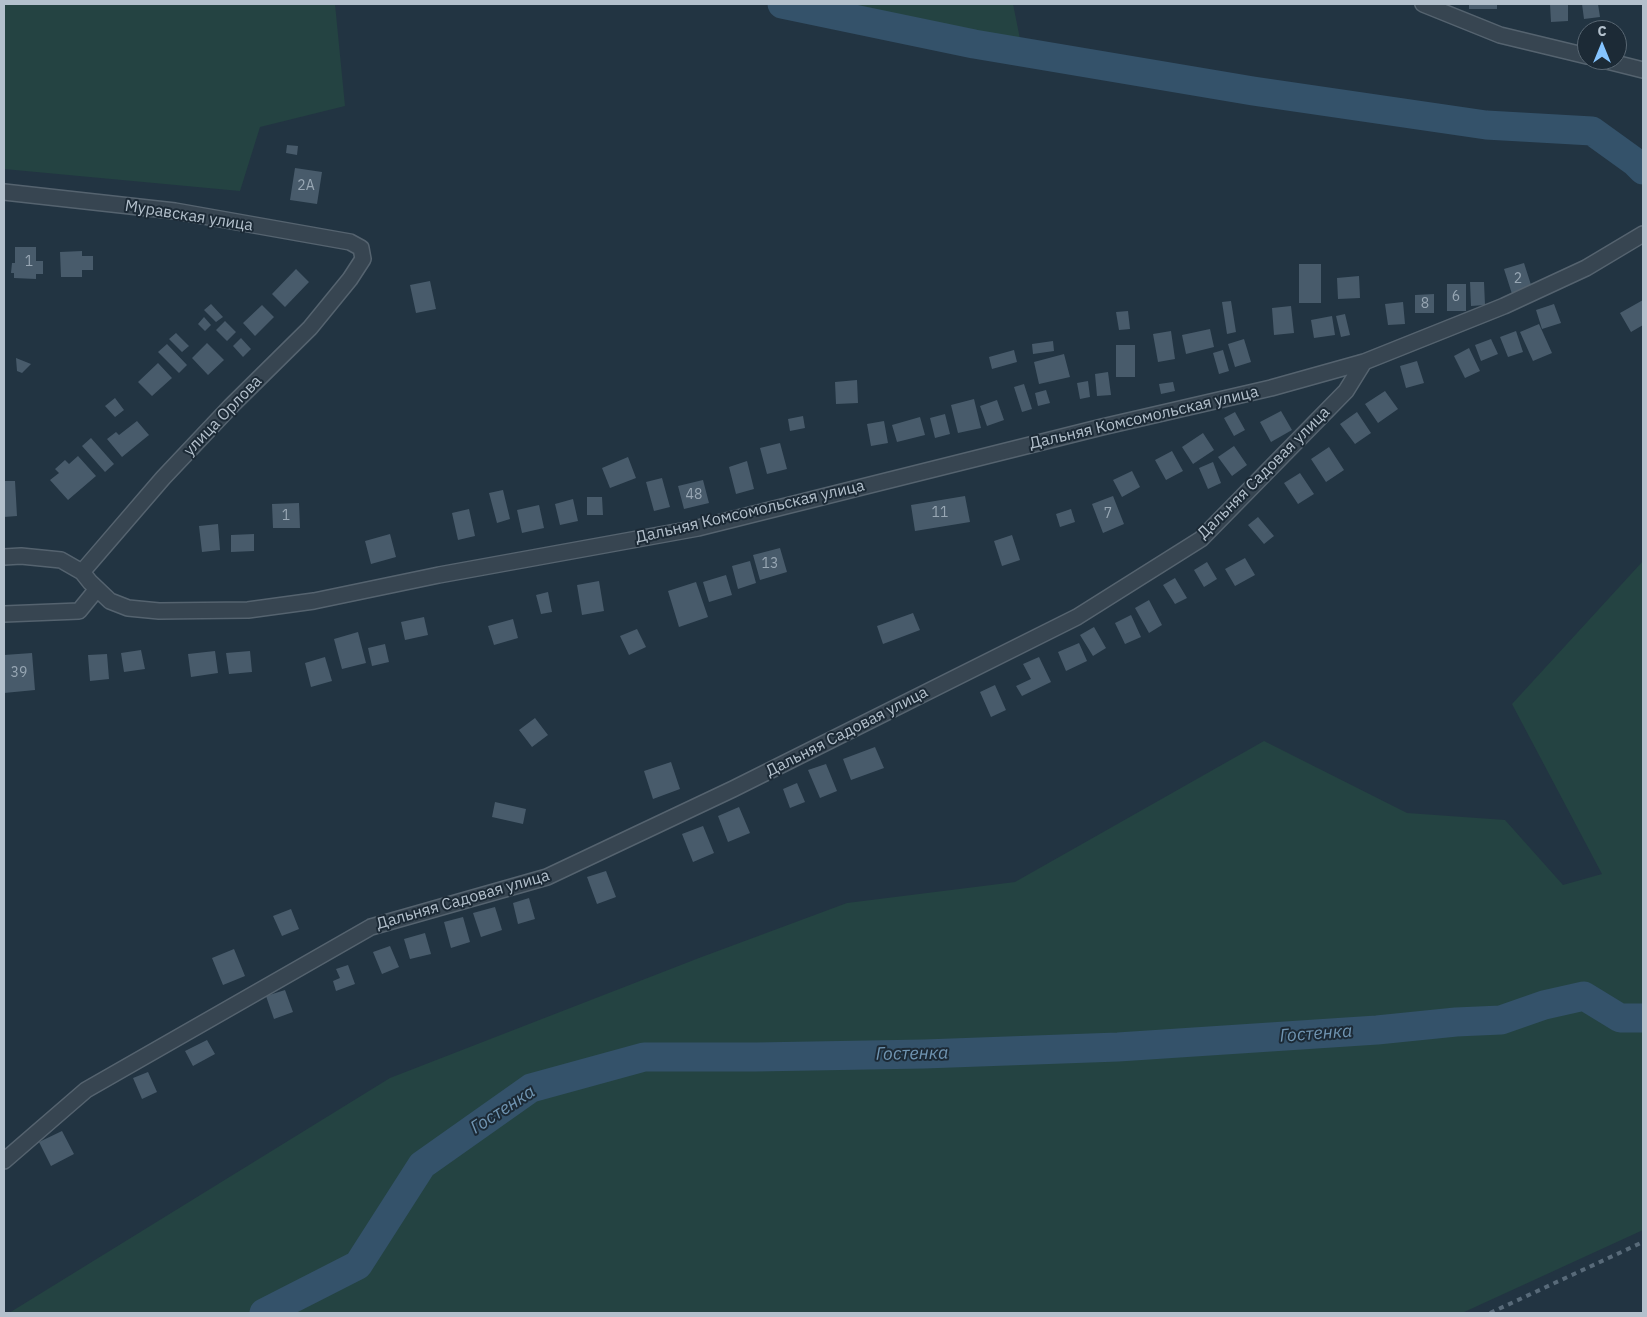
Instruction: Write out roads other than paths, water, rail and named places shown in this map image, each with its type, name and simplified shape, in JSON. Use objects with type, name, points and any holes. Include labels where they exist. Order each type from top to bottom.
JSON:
[{"type":"street","points":[[1423,4],[1500,35],[1577,54]]},
{"type":"street","points":[[1627,66],[1643,70]]},
{"type":"street","name":"Муравская улица","points":[[4,192],[175,211],[350,242],[361,248],[363,259]]},
{"type":"street","points":[[1364,362],[1504,306],[1570,276],[1643,234]]},
{"type":"street","name":"улица Орлова","points":[[82,572],[163,478],[231,406],[310,328],[350,279],[363,259]]},
{"type":"street","name":"Дальняя Комсомольская улица","points":[[97,589],[110,601],[128,608],[159,611],[248,610],[314,601],[439,575],[698,528],[1102,427],[1271,388],[1364,362]]},
{"type":"street","name":"Дальняя Садовая улица","points":[[4,1161],[86,1090],[371,927],[547,877],[733,789],[1078,617],[1201,539],[1346,391],[1364,362]]},
{"type":"street","points":[[4,557],[21,556],[61,560],[82,572],[97,589],[79,611],[4,614]]},
{"type":"waterway","points":[[782,4],[974,44],[1253,91],[1486,125],[1592,131],[1643,170]]},
{"type":"waterway","name":"Гостенка","points":[[264,1313],[358,1265],[422,1165],[531,1088],[644,1057],[924,1054],[1118,1047],[1501,1020],[1544,1005],[1584,996],[1620,1018],[1643,1018]]},
{"type":"railway","points":[[1490,1313],[1643,1242]]}]
